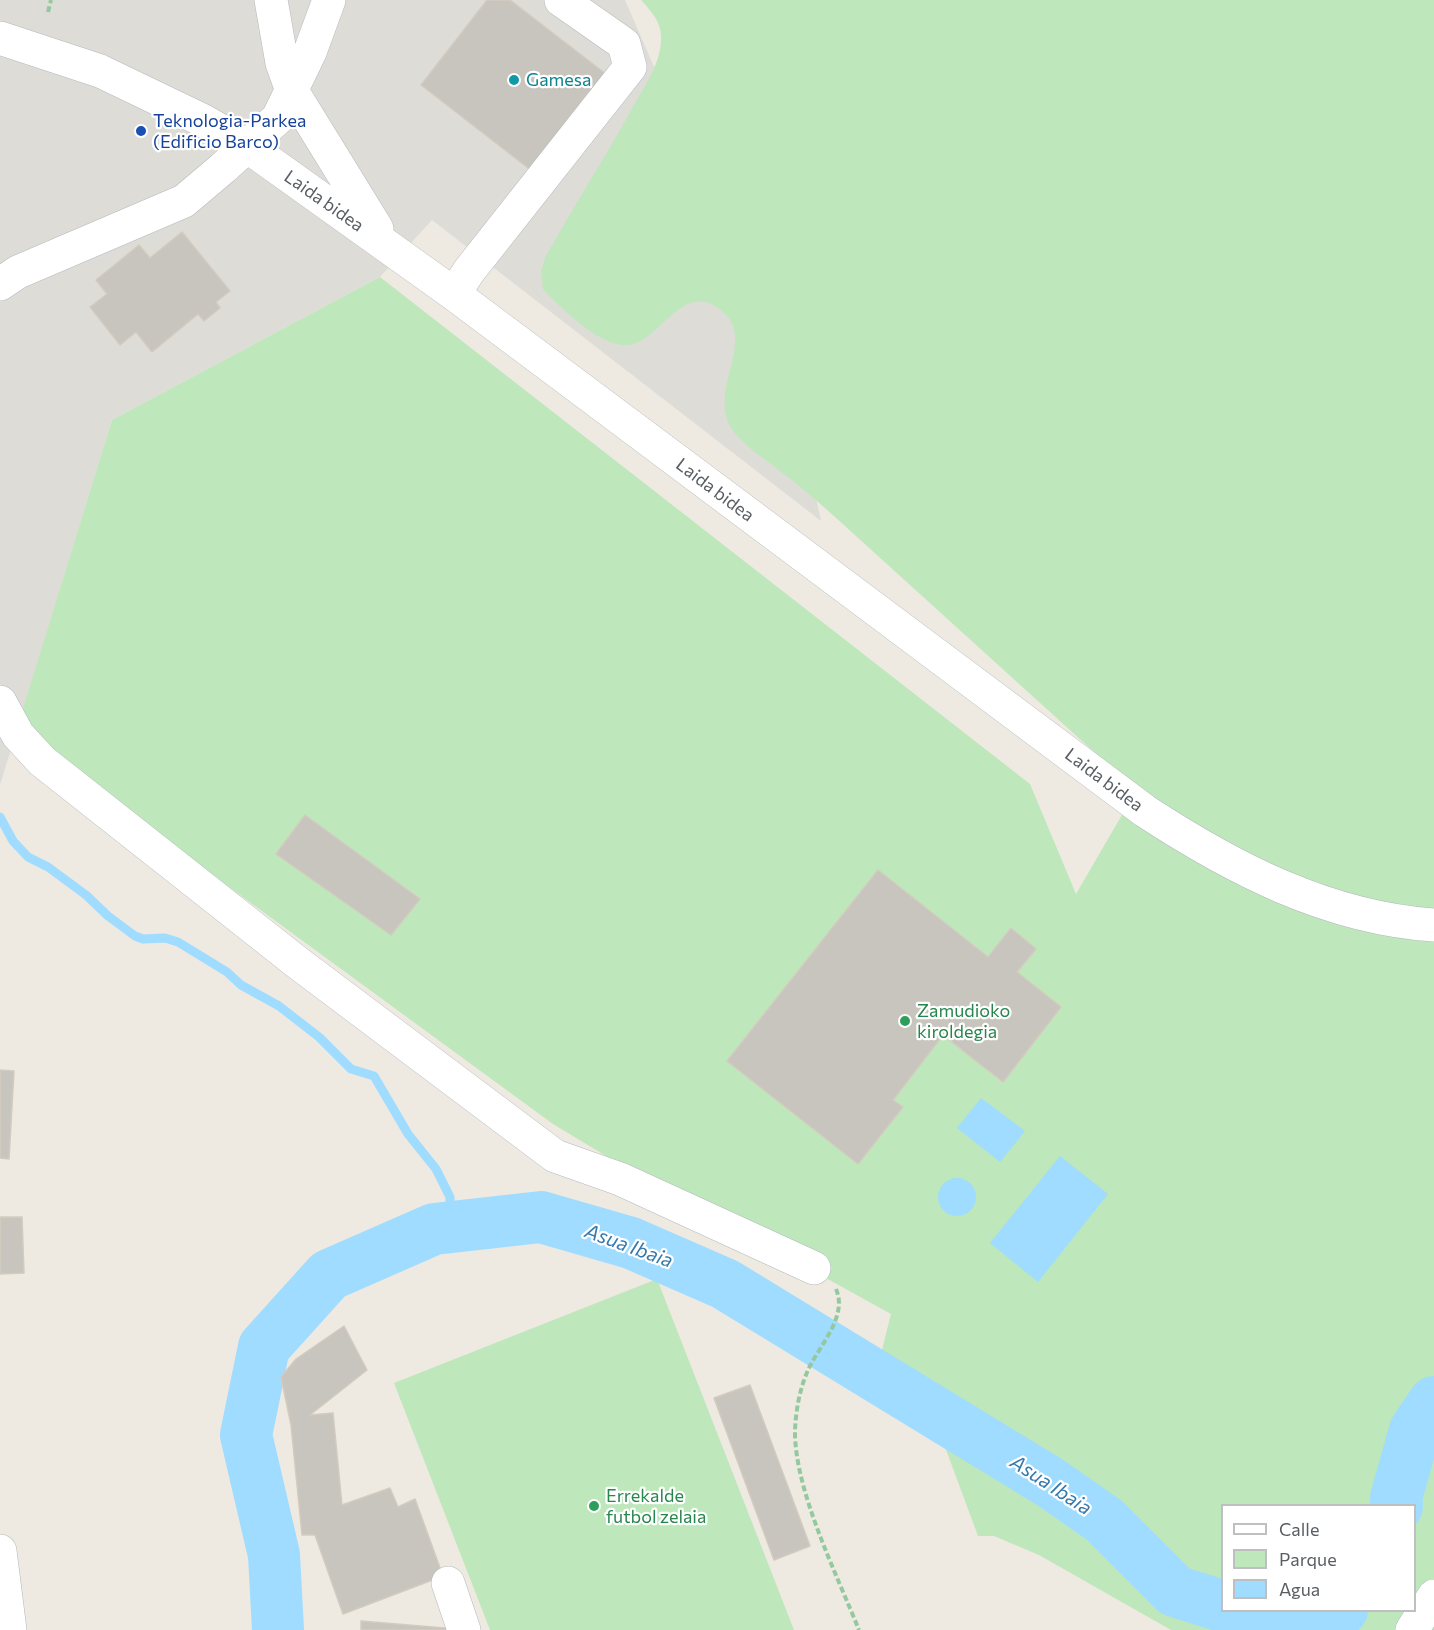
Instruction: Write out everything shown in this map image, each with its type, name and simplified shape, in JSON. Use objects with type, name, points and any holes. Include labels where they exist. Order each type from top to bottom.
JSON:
[{"type":"street","points":[[271,0],[282,63],[292,91],[334,163],[387,245]]},
{"type":"street","points":[[0,284],[18,272],[184,201],[278,118],[317,35],[329,0]]},
{"type":"street","points":[[454,294],[469,271],[630,67],[624,44],[561,0]]},
{"type":"street","name":"Laida bidea","points":[[0,38],[100,71],[202,120],[247,146],[454,294],[1145,811],[1202,849],[1283,888],[1346,910],[1434,925]]},
{"type":"street","points":[[0,702],[18,735],[42,761],[298,963],[555,1156],[620,1179],[814,1268]]},
{"type":"street","points":[[0,1551],[10,1630]]},
{"type":"street","points":[[448,1583],[464,1630]]},
{"type":"street","points":[[1412,1630],[1434,1596]]},
{"type":"path","points":[[48,12],[51,0]]},
{"type":"path","points":[[837,1316],[809,1368],[799,1394],[795,1430],[797,1458],[817,1525],[859,1630]]},
{"type":"shaded area","points":[[0,0],[625,0],[792,384],[821,521],[432,220],[380,277],[112,420],[0,785]]},
{"type":"green space","points":[[641,0],[1434,0],[1434,1630],[1171,1630],[1039,1555],[994,1536],[978,1536],[945,1447],[919,1422],[872,1390],[891,1314],[616,1162],[553,1124],[46,753],[22,712],[112,420],[380,277],[1030,784],[1076,894],[1126,808],[1114,770],[835,517],[735,433],[727,417],[725,401],[735,337],[731,323],[721,310],[707,302],[695,302],[683,307],[640,341],[628,345],[617,344],[582,325],[543,289],[541,271],[545,258],[655,66],[661,33],[656,18]]},
{"type":"green space","name":"Errekalde futbol zelaia","points":[[657,1279],[794,1630],[490,1630],[394,1383]]},
{"type":"water","points":[[981,1098],[1025,1131],[1000,1162],[957,1128]]},
{"type":"water","points":[[1060,1156],[1108,1194],[1038,1282],[990,1243]]},
{"type":"water","points":[[957,1178],[971,1183],[976,1197],[971,1211],[957,1216],[943,1211],[938,1197],[943,1183]]},
{"type":"building","name":"Gamesa","points":[[487,0],[510,0],[606,74],[532,171],[421,85]]},
{"type":"building","points":[[182,232],[230,291],[216,302],[220,308],[204,321],[198,314],[152,352],[136,332],[120,345],[90,307],[107,294],[96,280],[139,245],[150,258]]},
{"type":"building","points":[[305,815],[420,899],[391,935],[276,854]]},
{"type":"building","name":"Zamudioko kiroldegia","points":[[878,870],[988,957],[1011,928],[1036,949],[1017,972],[1061,1007],[1003,1082],[943,1035],[893,1100],[903,1107],[858,1164],[727,1061]]},
{"type":"building","points":[[0,1070],[14,1071],[9,1159],[0,1158]]},
{"type":"building","points":[[0,1217],[22,1217],[24,1273],[0,1274]]},
{"type":"building","points":[[344,1326],[367,1370],[310,1415],[333,1413],[342,1505],[390,1488],[398,1507],[415,1499],[443,1576],[343,1614],[315,1535],[302,1535],[291,1425],[281,1377],[296,1359]]},
{"type":"building","points":[[750,1385],[810,1546],[774,1560],[714,1398]]},
{"type":"building","points":[[361,1621],[457,1629],[457,1630],[361,1630]]},
{"type":"waterway","points":[[0,817],[13,841],[28,857],[48,867],[86,895],[108,916],[135,936],[143,939],[165,938],[178,942],[227,972],[241,985],[279,1006],[319,1037],[351,1069],[374,1076],[408,1134],[436,1169],[450,1197],[450,1207],[434,1229]]},
{"type":"waterway","name":"Asua Ibaia","points":[[278,1630],[274,1555],[246,1435],[264,1347],[329,1275],[434,1229],[541,1217],[631,1243],[725,1284],[1051,1483],[1104,1520],[1175,1591],[1221,1606]]},
{"type":"waterway","name":"Asua Ibaia","points":[[1397,1504],[1396,1498],[1415,1430],[1434,1402]]},
{"type":"waterway","name":"Asua Ibaia","points":[[1242,1612],[1250,1615],[1330,1618],[1339,1612]]},
{"type":"place","name":"Gamesa","points":[[514,80]]},
{"type":"place","name":"Teknologia-Parkea (Edificio Barco)","points":[[141,131]]},
{"type":"place","name":"Zamudioko kiroldegia","points":[[905,1021]]},
{"type":"place","name":"Errekalde futbol zelaia","points":[[594,1506]]}]
